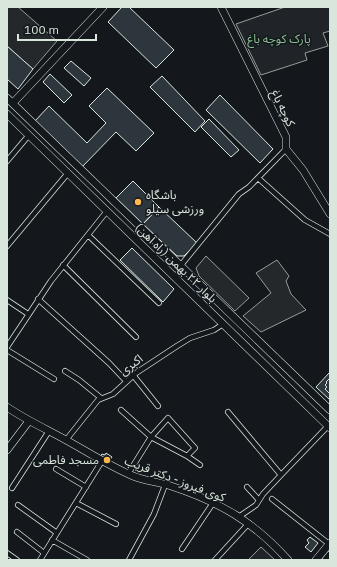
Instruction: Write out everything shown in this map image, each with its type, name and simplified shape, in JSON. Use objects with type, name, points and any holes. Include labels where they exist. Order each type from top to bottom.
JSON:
[{"type":"main road","points":[[13,103],[103,7]]},
{"type":"main road","name":"کوچه باغ","points":[[221,7],[286,137],[286,149],[303,170],[330,214]]},
{"type":"main road","name":"بلوار ۲۲ بهمن (راه آهن)","points":[[7,98],[330,410]]},
{"type":"main road","name":"بلوار ۲۲ بهمن (راه آهن)","points":[[7,114],[329,427]]},
{"type":"main road","name":"کوی فیروز - دکتر قریب","points":[[7,407],[29,421],[134,477],[165,485],[214,503],[240,516],[260,531],[288,559]]},
{"type":"main road","points":[[7,450],[29,421]]},
{"type":"main road","points":[[316,560],[329,544]]},
{"type":"main road","points":[[326,560],[330,555]]},
{"type":"street","points":[[7,161],[29,135]]},
{"type":"street","points":[[175,277],[179,272],[181,265],[240,194],[286,149]]},
{"type":"street","points":[[7,246],[68,173]]},
{"type":"street","points":[[258,178],[306,220],[330,234]]},
{"type":"street","points":[[7,347],[38,299],[63,265],[107,211]]},
{"type":"street","points":[[88,235],[159,303]]},
{"type":"street","points":[[63,265],[136,337]]},
{"type":"street","points":[[38,299],[109,363],[126,381]]},
{"type":"street","points":[[7,300],[28,314]]},
{"type":"street","name":"اکبری","points":[[66,440],[91,408],[101,398],[113,394],[133,375],[176,346],[190,338],[214,330],[223,324]]},
{"type":"street","points":[[7,350],[54,379]]},
{"type":"street","points":[[65,371],[79,380],[101,398]]},
{"type":"street","points":[[133,375],[158,406]]},
{"type":"street","points":[[121,410],[151,437],[187,456],[200,465]]},
{"type":"street","points":[[228,412],[281,475]]},
{"type":"street","points":[[128,474],[151,437],[168,418],[195,448],[187,456]]},
{"type":"street","points":[[240,516],[256,505],[281,475],[329,427]]},
{"type":"street","points":[[12,488],[49,431]]},
{"type":"street","points":[[40,560],[102,461]]},
{"type":"street","points":[[56,469],[86,487]]},
{"type":"street","points":[[129,560],[154,514],[165,485]]},
{"type":"street","points":[[247,486],[259,500]]},
{"type":"street","points":[[272,499],[329,544]]},
{"type":"street","points":[[76,503],[116,524]]},
{"type":"street","points":[[182,549],[214,503]]},
{"type":"street","points":[[18,505],[57,533]]},
{"type":"street","points":[[215,560],[249,523]]},
{"type":"street","points":[[17,532],[44,552]]},
{"type":"street","points":[[52,540],[87,560]]},
{"type":"street","points":[[7,554],[17,560]]},
{"type":"green space","name":"پارک کوچه باغ","points":[[285,7],[330,7],[330,31],[323,33],[328,46],[305,53],[307,60],[261,75],[236,24]]},
{"type":"green space","points":[[261,547],[275,560],[248,560]]},
{"type":"shaded area","points":[[7,7],[18,7],[57,41],[33,69],[7,46]]},
{"type":"shaded area","points":[[206,256],[249,298],[235,311],[199,276],[196,268]]},
{"type":"shaded area","points":[[277,260],[289,276],[286,281],[291,294],[306,310],[261,332],[243,316],[271,293],[256,273]]},
{"type":"building","points":[[122,7],[129,7],[174,50],[156,68],[108,22]]},
{"type":"building","points":[[7,46],[33,69],[18,89],[7,79]]},
{"type":"building","points":[[71,61],[91,78],[84,86],[64,68]]},
{"type":"building","points":[[50,74],[72,95],[64,103],[43,82]]},
{"type":"building","points":[[162,76],[205,121],[195,132],[150,87]]},
{"type":"building","points":[[107,88],[154,133],[136,151],[116,132],[82,167],[35,121],[49,106],[87,143],[106,123],[89,106]]},
{"type":"building","points":[[220,95],[273,149],[260,163],[206,110]]},
{"type":"building","points":[[209,119],[239,150],[231,157],[201,127]]},
{"type":"building","name":"باشگاه ورزشی سیلو","points":[[133,181],[159,207],[143,224],[116,198]]},
{"type":"building","points":[[159,207],[197,243],[184,256],[177,256],[143,224]]},
{"type":"building","points":[[132,248],[174,289],[163,302],[120,260]]},
{"type":"building","points":[[330,372],[330,400],[316,387]]},
{"type":"building","points":[[330,378],[330,394],[325,389],[327,387],[325,385]]},
{"type":"building","name":"مسجد فاطمی","points":[[106,453],[112,457],[108,463],[99,458],[102,454],[105,455]]},
{"type":"building","points":[[310,537],[318,543],[311,552],[305,547],[309,543],[307,540]]},
{"type":"place","name":"باشگاه ورزشی سیلو","points":[[138,202]]},
{"type":"place","name":"مسجد فاطمی","points":[[107,460]]}]
